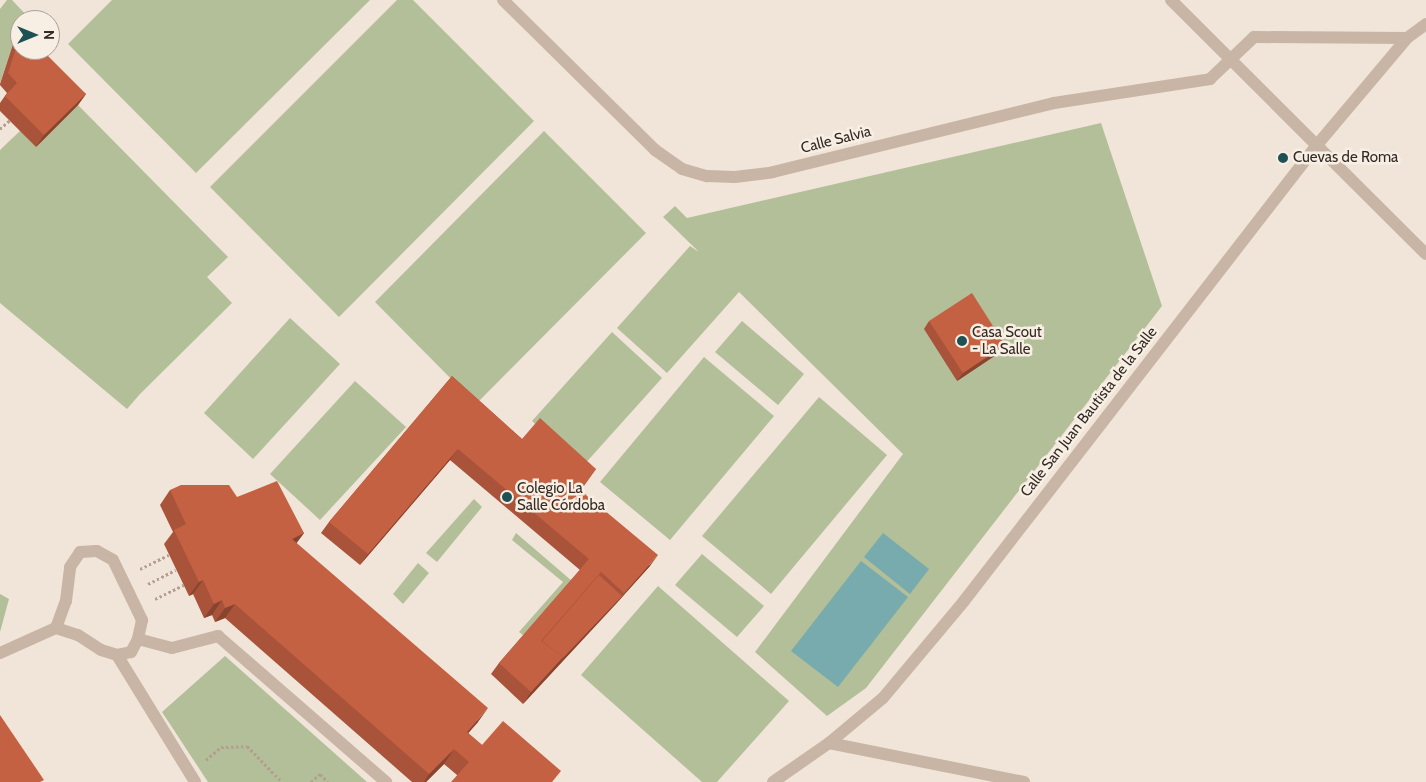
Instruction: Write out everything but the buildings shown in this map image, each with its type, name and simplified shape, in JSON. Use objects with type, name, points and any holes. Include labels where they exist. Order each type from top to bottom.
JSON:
[{"type":"street","name":"Calle Salvia","points":[[503,0],[655,150],[682,169],[707,176],[734,177],[773,172],[1054,103],[1210,79],[1254,36],[1407,38]]},
{"type":"street","points":[[1171,0],[1426,254]]},
{"type":"street","name":"Calle San Juan Bautista de la Salle","points":[[773,782],[829,743],[883,698],[964,601],[1317,145],[1407,38],[1426,24]]},
{"type":"street","points":[[0,653],[56,628],[78,635],[101,650],[117,654],[131,652],[138,640],[142,620],[113,560],[97,551],[80,552],[70,567],[66,601],[56,628]]},
{"type":"street","points":[[138,640],[172,648],[218,636],[386,782]]},
{"type":"street","points":[[117,654],[193,778]]},
{"type":"street","points":[[829,743],[1024,782]]},
{"type":"path","points":[[0,129],[10,120]]},
{"type":"path","points":[[122,578],[169,555]]},
{"type":"path","points":[[129,594],[176,570]]},
{"type":"path","points":[[136,608],[184,585]]},
{"type":"path","points":[[193,778],[221,747],[247,746],[282,782]]},
{"type":"path","points":[[312,782],[320,774],[328,782]]},
{"type":"green space","points":[[7,0],[12,0],[21,10],[10,10],[10,53],[0,83],[0,9]]},
{"type":"green space","points":[[112,0],[370,0],[196,173],[68,44]]},
{"type":"green space","points":[[397,0],[413,0],[534,121],[339,317],[210,187]]},
{"type":"green space","points":[[78,105],[228,257],[207,277],[232,303],[127,409],[0,303],[0,150],[20,131]]},
{"type":"green space","points":[[1101,123],[1162,306],[866,688],[827,716],[755,652],[903,454],[739,292],[667,373],[617,328],[690,246],[699,252],[663,217],[675,206],[687,218]]},
{"type":"green space","points":[[544,131],[646,233],[476,404],[375,302]]},
{"type":"green space","points":[[290,318],[340,364],[253,459],[204,413]]},
{"type":"green space","points":[[742,321],[804,374],[778,405],[715,352]]},
{"type":"green space","points":[[612,332],[662,378],[582,467],[532,421]]},
{"type":"green space","points":[[704,357],[774,416],[670,540],[600,482]]},
{"type":"green space","points":[[355,381],[406,427],[320,520],[270,474]]},
{"type":"green space","points":[[819,397],[887,455],[771,594],[702,536]]},
{"type":"green space","points":[[474,499],[482,507],[437,562],[426,553]]},
{"type":"green space","points":[[516,533],[572,581],[524,636],[519,632],[563,582],[512,540]]},
{"type":"green space","points":[[702,554],[764,606],[737,637],[675,585]]},
{"type":"green space","points":[[418,563],[429,573],[403,604],[393,594]]},
{"type":"green space","points":[[658,586],[789,701],[717,782],[702,782],[581,675]]},
{"type":"green space","points":[[0,594],[9,599],[0,632]]},
{"type":"green space","points":[[225,656],[367,782],[208,782],[162,712]]},
{"type":"water","points":[[883,533],[929,569],[910,594],[864,557]]},
{"type":"water","points":[[861,561],[908,597],[838,687],[791,651]]},
{"type":"place","name":"Cuevas de Roma","points":[[1283,158]]},
{"type":"place","name":"Casa Scout - La Salle","points":[[962,341]]},
{"type":"place","name":"Colegio La Salle Córdoba","points":[[507,497]]}]
